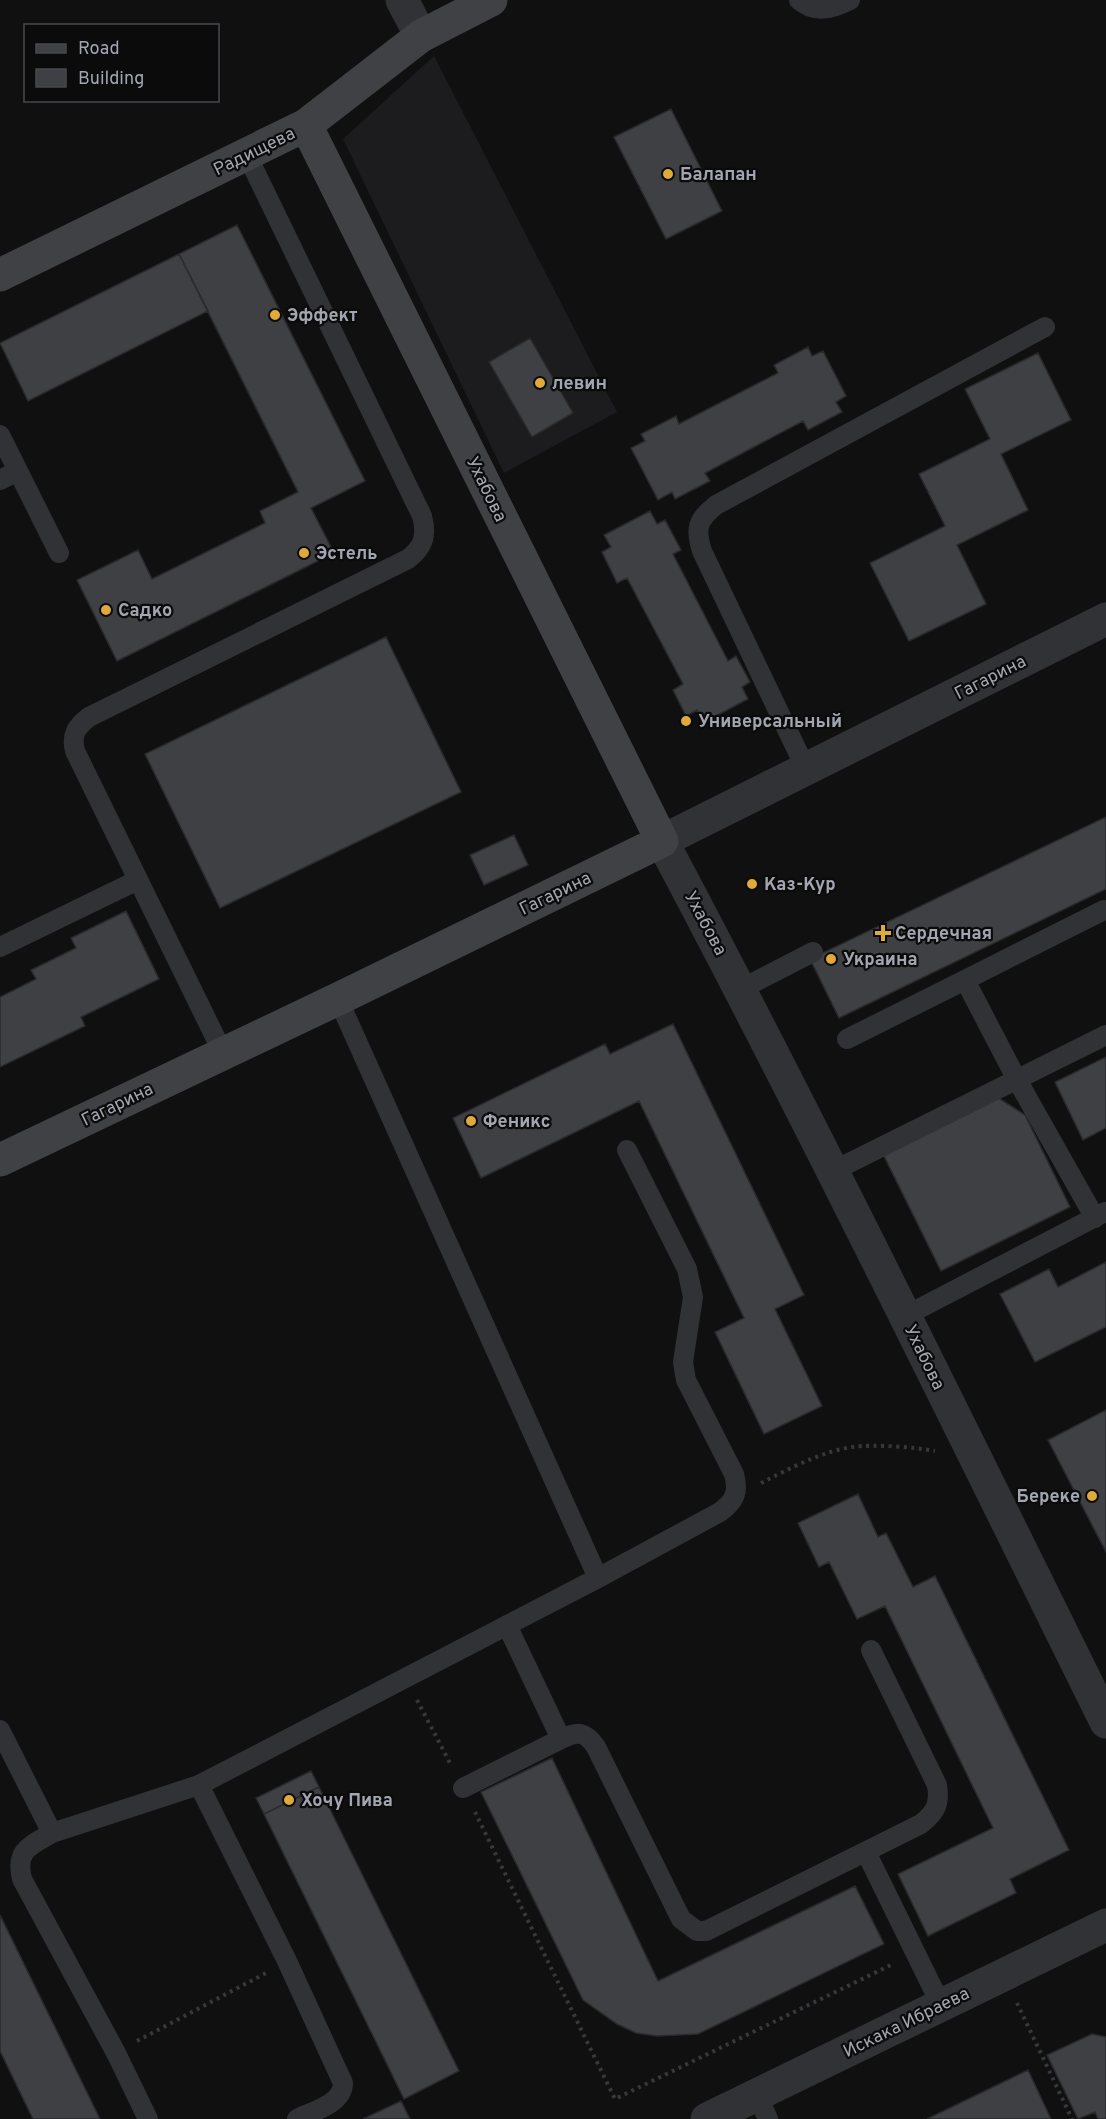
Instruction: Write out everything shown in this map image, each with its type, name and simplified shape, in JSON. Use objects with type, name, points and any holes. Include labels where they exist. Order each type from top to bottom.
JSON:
[{"type":"street","points":[[402,0],[421,36]]},
{"type":"street","name":"Радищева","points":[[0,275],[306,125],[421,36],[491,0]]},
{"type":"street","name":"Ухабова","points":[[306,125],[662,841],[741,989],[1106,1722]]},
{"type":"street","name":"Гагарина","points":[[0,1160],[662,841],[1106,619]]},
{"type":"street","name":"Искака Ибраева","points":[[707,2119],[763,2107],[941,2006],[1106,1925]]},
{"type":"lane","points":[[799,0],[815,10],[830,9],[850,0]]},
{"type":"lane","points":[[223,1053],[75,751],[73,741],[75,732],[80,724],[89,717],[408,559],[417,552],[423,542],[425,530],[422,516],[247,155]]},
{"type":"lane","points":[[806,769],[702,551],[698,539],[699,526],[704,514],[716,505],[1045,327]]},
{"type":"lane","points":[[0,435],[59,553]]},
{"type":"lane","points":[[0,480],[18,471]]},
{"type":"lane","points":[[0,947],[138,880]]},
{"type":"lane","points":[[847,1039],[1104,910]]},
{"type":"lane","points":[[741,989],[813,952]]},
{"type":"lane","points":[[905,1316],[1100,1215],[1016,1078],[965,980]]},
{"type":"lane","points":[[338,999],[598,1578]]},
{"type":"lane","points":[[832,1171],[1106,1035]]},
{"type":"lane","points":[[147,2119],[116,2053],[22,1879],[20,1859],[24,1851],[52,1833],[199,1785],[598,1578],[720,1512],[736,1495],[737,1485],[734,1474],[686,1380],[683,1362],[693,1298],[687,1269],[627,1150]]},
{"type":"lane","points":[[507,1625],[561,1739]]},
{"type":"lane","points":[[463,1788],[571,1734],[582,1734],[590,1738],[681,1919],[697,1931],[715,1928],[921,1824],[937,1808],[939,1797],[937,1785],[872,1650]]},
{"type":"lane","points":[[0,1730],[52,1833]]},
{"type":"lane","points":[[199,1785],[287,1961],[343,2084],[343,2091],[338,2098],[297,2119]]},
{"type":"lane","points":[[866,1852],[941,2006]]},
{"type":"path","points":[[736,1495],[806,1462],[852,1447],[914,1447],[975,1457]]},
{"type":"path","points":[[405,1678],[463,1788],[615,2099],[915,1953]]},
{"type":"path","points":[[116,2053],[287,1961]]},
{"type":"path","points":[[1003,1976],[1072,2119]]},
{"type":"shaded area","points":[[434,56],[617,412],[504,473],[343,139]]},
{"type":"building","name":"Балапан","points":[[671,109],[722,211],[666,239],[614,137]]},
{"type":"building","points":[[237,225],[365,481],[311,508],[334,553],[117,661],[77,580],[138,550],[152,579],[265,523],[260,511],[298,492],[179,254]]},
{"type":"building","points":[[179,254],[208,311],[28,401],[0,343]]},
{"type":"building","points":[[530,338],[573,413],[532,437],[489,362]]},
{"type":"building","points":[[808,347],[812,356],[823,351],[846,396],[836,402],[842,412],[808,430],[803,421],[705,473],[710,481],[675,499],[672,492],[658,500],[631,448],[645,441],[641,434],[676,416],[679,424],[778,373],[774,365]]},
{"type":"building","points":[[1038,353],[1071,420],[1001,454],[1028,510],[957,545],[986,604],[909,641],[870,563],[945,526],[919,474],[990,439],[965,389]]},
{"type":"building","points":[[650,511],[657,524],[665,520],[681,550],[673,554],[728,661],[736,656],[750,682],[742,687],[748,699],[703,723],[697,710],[686,716],[673,690],[683,684],[627,578],[617,583],[602,552],[611,547],[604,535]]},
{"type":"building","points":[[386,637],[461,792],[220,908],[145,754]]},
{"type":"building","points":[[1106,817],[1106,889],[839,1018],[810,959]]},
{"type":"building","points":[[514,835],[528,865],[484,885],[470,855]]},
{"type":"building","points":[[126,911],[159,979],[81,1017],[85,1026],[0,1067],[0,997],[36,979],[31,970],[76,948],[71,938]]},
{"type":"building","points":[[673,1024],[804,1295],[775,1309],[822,1406],[764,1434],[715,1332],[744,1318],[639,1101],[481,1178],[453,1118],[605,1044],[610,1054]]},
{"type":"building","points":[[1106,1057],[1106,1128],[1083,1140],[1055,1082]]},
{"type":"building","points":[[997,1097],[1025,1115],[1070,1207],[941,1271],[883,1154]]},
{"type":"building","points":[[1106,1262],[1106,1327],[1035,1362],[1000,1294],[1049,1269],[1058,1287]]},
{"type":"building","name":"Береке","points":[[1106,1410],[1106,1552],[1048,1440]]},
{"type":"building","points":[[858,1494],[878,1537],[886,1533],[913,1587],[935,1576],[1069,1850],[1010,1879],[1016,1893],[928,1936],[898,1874],[993,1828],[885,1606],[857,1619],[829,1562],[819,1567],[798,1523]]},
{"type":"building","points":[[552,1758],[658,1981],[855,1886],[884,1944],[698,2034],[657,2036],[636,2033],[617,2024],[583,2000],[481,1792]]},
{"type":"building","points":[[311,1771],[319,1787],[264,1814],[256,1798]]},
{"type":"building","points":[[319,1787],[459,2071],[404,2099],[264,1814]]},
{"type":"building","points":[[0,1915],[100,2119],[33,2119],[0,2051]]},
{"type":"building","points":[[1092,2034],[1106,2037],[1106,2119],[1098,2119],[1095,2112],[1078,2119],[1047,2055]]},
{"type":"building","points":[[1028,2070],[1051,2119],[927,2119]]},
{"type":"building","points":[[401,2101],[410,2119],[363,2119]]},
{"type":"place","name":"Балапан","points":[[668,174]]},
{"type":"place","name":"Эффект","points":[[275,315]]},
{"type":"place","name":"левин","points":[[540,383]]},
{"type":"place","name":"Эстель","points":[[304,553]]},
{"type":"place","name":"Садко","points":[[106,610]]},
{"type":"place","name":"Универсальный","points":[[686,721]]},
{"type":"place","name":"Каз-Кур","points":[[752,884]]},
{"type":"place","name":"Сердечная","points":[[883,933]]},
{"type":"place","name":"Украина","points":[[831,959]]},
{"type":"place","name":"Феникс","points":[[471,1121]]},
{"type":"place","name":"Береке","points":[[1092,1496]]},
{"type":"place","name":"Хочу Пива","points":[[289,1800]]}]
